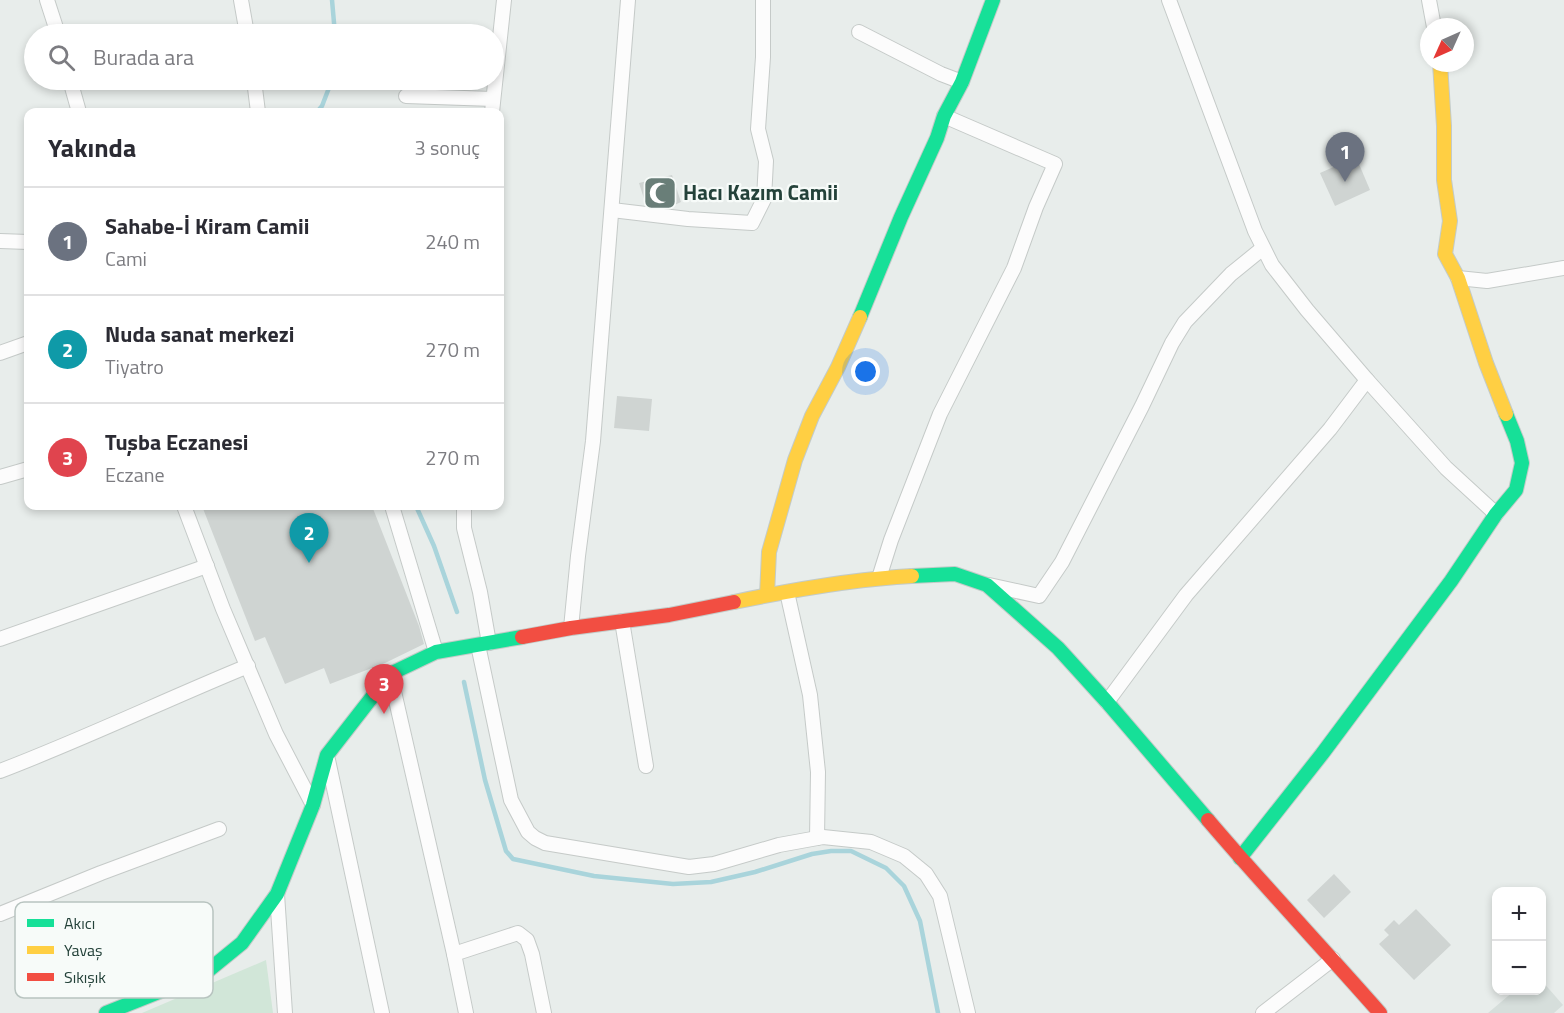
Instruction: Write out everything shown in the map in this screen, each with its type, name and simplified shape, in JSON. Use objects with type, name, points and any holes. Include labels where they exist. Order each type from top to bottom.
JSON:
[{"type":"street","points":[[47,0],[55,24]]},
{"type":"street","points":[[241,0],[245,24]]},
{"type":"street","points":[[502,24],[504,0]]},
{"type":"street","points":[[571,628],[593,441],[628,0]]},
{"type":"street","points":[[612,210],[687,219],[752,223],[764,199],[766,161],[758,129],[763,57],[763,0]]},
{"type":"street","points":[[768,595],[769,552],[795,460],[812,416],[838,367],[872,289],[901,217],[937,138],[944,116],[962,82],[993,0]]},
{"type":"street","points":[[1169,0],[1247,210],[1272,265],[1367,380],[1446,468],[1496,514]]},
{"type":"street","points":[[1429,0],[1432,18]]},
{"type":"street","points":[[859,32],[941,74],[962,82]]},
{"type":"street","points":[[1240,858],[1322,754],[1451,581],[1496,514],[1516,490],[1522,463],[1517,441],[1486,363],[1458,278],[1445,254],[1450,221],[1444,180],[1441,72]]},
{"type":"street","points":[[73,90],[78,108]]},
{"type":"street","points":[[255,90],[258,108]]},
{"type":"street","points":[[406,96],[493,106],[495,90]]},
{"type":"street","points":[[879,578],[891,540],[940,414],[1014,268],[1054,164],[944,116]]},
{"type":"street","points":[[0,242],[24,242]]},
{"type":"street","points":[[213,967],[242,943],[277,894],[313,805],[327,755],[390,674],[436,652],[571,628],[669,615],[768,595],[879,578],[955,574],[987,585],[1039,596],[1062,562],[1172,343],[1185,322],[1231,274],[1263,248]]},
{"type":"street","points":[[1458,278],[1487,281],[1564,268]]},
{"type":"street","points":[[0,352],[24,343]]},
{"type":"street","points":[[1107,702],[1185,595],[1330,429],[1367,380]]},
{"type":"street","points":[[0,477],[24,470]]},
{"type":"street","points":[[186,510],[222,609],[276,734],[313,805]]},
{"type":"street","points":[[393,510],[436,652]]},
{"type":"street","points":[[464,510],[464,528],[480,592],[484,644],[511,800],[528,832],[545,843],[689,867],[714,864],[779,845],[823,837],[871,842],[904,856],[926,874],[940,896],[968,1013]]},
{"type":"street","points":[[0,639],[207,566]]},
{"type":"street","points":[[987,585],[1058,648],[1240,858],[1380,1013]]},
{"type":"street","points":[[788,592],[810,695],[818,772],[817,838]]},
{"type":"street","points":[[622,621],[646,766]]},
{"type":"street","points":[[0,771],[52,752],[184,692],[248,666]]},
{"type":"street","points":[[390,674],[466,1013]]},
{"type":"street","points":[[327,755],[382,1013]]},
{"type":"street","points":[[30,902],[219,830]]},
{"type":"street","points":[[277,894],[285,1013]]},
{"type":"street","points":[[0,914],[15,908]]},
{"type":"street","points":[[454,954],[518,933],[527,940],[532,954],[544,1013]]},
{"type":"street","points":[[1263,1013],[1333,959]]},
{"type":"street","points":[[106,1013],[144,998]]},
{"type":"shaded area","points":[[1546,986],[1563,1005],[1554,1013],[1488,1013],[1509,995],[1546,995]]},
{"type":"green space","points":[[266,960],[273,1013],[142,1013],[177,998],[213,998],[213,983]]},
{"type":"building","points":[[1356,157],[1370,190],[1335,206],[1320,173]]},
{"type":"building","name":"Hacı Kazım Camii","points":[[672,175],[681,202],[668,208],[646,205],[639,183]]},
{"type":"building","points":[[617,396],[652,399],[649,431],[614,428]]},
{"type":"building","points":[[204,510],[374,510],[424,644],[385,663],[330,684],[324,668],[285,684],[265,637],[255,641]]},
{"type":"building","points":[[1334,874],[1351,892],[1324,918],[1307,900]]},
{"type":"building","points":[[1416,909],[1451,945],[1414,980],[1379,944],[1389,935],[1384,930],[1394,920],[1399,925]]},
{"type":"waterway","points":[[332,0],[334,24]]},
{"type":"waterway","points":[[320,108],[328,90]]},
{"type":"waterway","points":[[418,510],[434,546],[457,612]]},
{"type":"waterway","points":[[464,682],[485,780],[506,851],[513,859],[594,876],[673,884],[711,882],[755,872],[812,854],[851,851],[886,868],[904,886],[920,921],[938,1013]]},
{"type":"traffic: fast","points":[[860,317],[901,217],[937,138],[944,116],[962,82],[993,0]]},
{"type":"traffic: fast","points":[[1240,858],[1322,754],[1451,581],[1496,514],[1516,490],[1522,463],[1517,441],[1506,414]]},
{"type":"traffic: fast","points":[[912,576],[955,574],[987,585],[1058,648],[1208,820]]},
{"type":"traffic: fast","points":[[213,967],[242,943],[277,894],[313,805],[327,755],[390,674],[436,652],[522,637]]},
{"type":"traffic: fast","points":[[106,1013],[144,998]]},
{"type":"traffic: slow","points":[[1441,72],[1444,180],[1450,221],[1445,254],[1458,278],[1486,363],[1506,414]]},
{"type":"traffic: slow","points":[[767,595],[769,552],[795,460],[812,416],[838,367],[860,317]]},
{"type":"traffic: slow","points":[[734,602],[822,586],[912,576]]},
{"type":"traffic: jam","points":[[522,637],[669,615],[734,602]]},
{"type":"traffic: jam","points":[[1208,820],[1380,1013]]},
{"type":"place","name":"Sahabe-İ Kiram Camii","points":[[1345,182]]},
{"type":"place","name":"Hacı Kazım Camii","points":[[660,193]]},
{"type":"place","name":"Nuda sanat merkezi","points":[[309,563]]},
{"type":"place","name":"Tuşba Eczanesi","points":[[384,714]]}]
